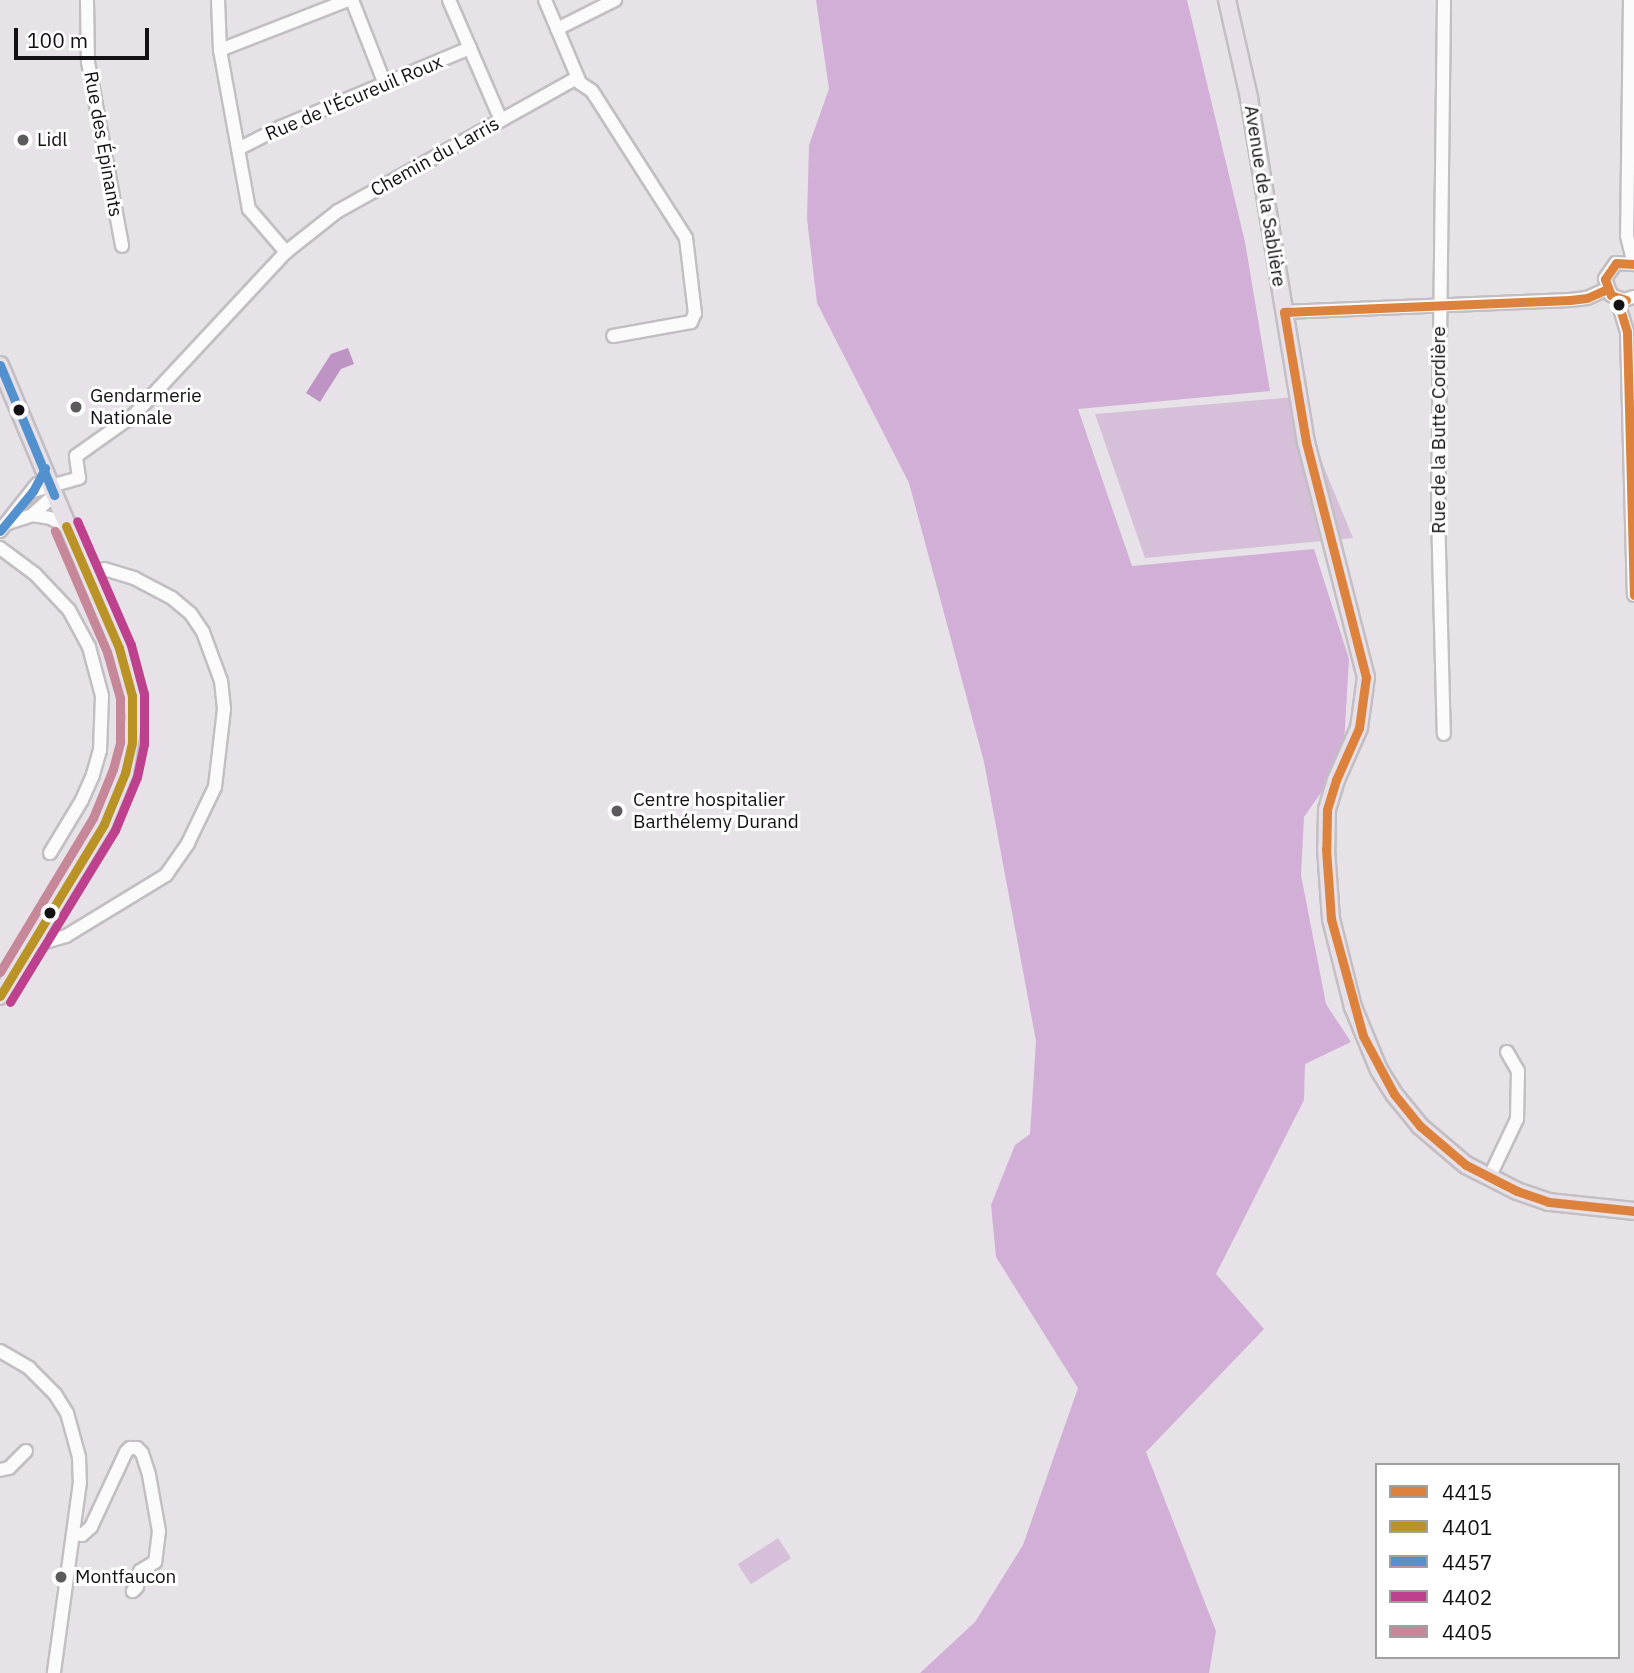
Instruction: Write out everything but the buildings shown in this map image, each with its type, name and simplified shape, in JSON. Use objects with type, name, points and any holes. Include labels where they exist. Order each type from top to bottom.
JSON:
[{"type":"main road","name":"Avenue de la Sablière","points":[[1227,0],[1248,98],[1306,442],[1366,677],[1359,729],[1336,780],[1327,810],[1325,849],[1331,919],[1339,957],[1363,1036],[1394,1094],[1441,1146],[1489,1178],[1549,1202],[1634,1211]]},
{"type":"main road","points":[[0,365],[120,648],[132,696],[132,743],[121,783],[104,824],[0,996]]},
{"type":"street","name":"Rue des Épinants","points":[[87,0],[89,62],[121,246]]},
{"type":"street","points":[[218,0],[220,50],[249,209],[286,252]]},
{"type":"street","points":[[220,50],[350,0],[385,84]]},
{"type":"street","points":[[449,0],[501,120]]},
{"type":"street","points":[[545,0],[578,78],[592,92],[686,238],[695,313],[691,322],[613,336]]},
{"type":"street","points":[[557,29],[615,0]]},
{"type":"street","name":"Rue de la Butte Cordière","points":[[1444,0],[1437,512],[1444,734]]},
{"type":"street","points":[[1616,263],[1634,264],[1627,236],[1630,0]]},
{"type":"street","name":"Rue de l'Écureuil Roux","points":[[237,149],[281,127],[470,48]]},
{"type":"street","name":"Chemin du Larris","points":[[52,491],[79,478],[76,456],[134,415],[286,252],[345,207],[578,78]]},
{"type":"street","points":[[1627,236],[1616,263],[1606,272],[1607,289],[1617,299],[1627,332]]},
{"type":"street","points":[[1284,312],[1587,298],[1607,289]]},
{"type":"street","points":[[1617,299],[1634,298],[1627,332],[1634,595]]},
{"type":"street","points":[[3,527],[33,491],[45,468]]},
{"type":"street","points":[[33,491],[52,491]]},
{"type":"street","points":[[3,527],[32,515],[52,491]]},
{"type":"street","points":[[32,515],[50,518],[66,526]]},
{"type":"street","points":[[0,548],[35,575],[69,610],[89,647],[102,696],[100,750],[93,775],[50,853]]},
{"type":"street","points":[[34,940],[45,942],[66,936],[166,875],[188,844],[215,787],[224,709],[221,681],[203,632],[191,614],[172,598],[134,578],[104,569]]},
{"type":"street","points":[[1489,1178],[1517,1119],[1518,1071],[1507,1052]]},
{"type":"street","points":[[0,1351],[42,1379],[67,1413],[79,1457],[74,1533],[54,1673]]},
{"type":"street","points":[[74,1533],[82,1535],[91,1527],[126,1452],[130,1448],[142,1453],[159,1531],[155,1562],[140,1571],[137,1587],[133,1591]]},
{"type":"street","points":[[0,1470],[9,1468],[26,1451]]},
{"type":"shaded area","points":[[816,0],[1187,0],[1245,242],[1270,391],[1078,409],[1132,566],[1314,549],[1349,659],[1343,761],[1304,817],[1301,875],[1326,1004],[1351,1042],[1305,1064],[1304,1100],[1216,1274],[1264,1329],[1146,1452],[1216,1631],[1209,1673],[920,1673],[975,1622],[1023,1545],[1078,1388],[996,1257],[991,1205],[1015,1145],[1030,1134],[1036,1041],[984,762],[909,483],[817,303],[807,219],[809,145],[829,89]]},
{"type":"shaded area","points":[[348,348],[354,364],[341,369],[320,402],[306,393],[331,354]]},
{"type":"shaded area","points":[[1295,397],[1353,538],[1145,558],[1095,414]]},
{"type":"shaded area","points":[[778,1538],[791,1558],[751,1584],[738,1564]]},
{"type":"transit line","name":"4415","points":[[1626,300],[1611,295],[1605,279],[1616,263],[1634,264]]},
{"type":"transit line","name":"4415","points":[[1284,312],[1570,300],[1587,298],[1607,289]]},
{"type":"transit line","name":"4415","points":[[1617,299],[1627,332],[1634,595]]},
{"type":"transit line","name":"4415","points":[[1284,312],[1306,442],[1366,677],[1359,728],[1336,780],[1327,810],[1326,849],[1331,919],[1363,1036],[1394,1094],[1420,1126],[1466,1165],[1517,1191],[1549,1202],[1634,1211]]},
{"type":"transit line","name":"4457","points":[[0,365],[54,495]]},
{"type":"transit line","name":"4457","points":[[0,531],[33,491],[45,468]]},
{"type":"transit line","name":"4402","points":[[10,1002],[115,830],[137,777],[144,744],[144,694],[131,645],[77,521]]},
{"type":"transit line","name":"4401","points":[[0,996],[104,824],[125,773],[132,743],[132,696],[119,648],[66,526]]},
{"type":"transit line","name":"4405","points":[[0,972],[93,818],[113,769],[120,742],[120,698],[107,652],[55,531]]},
{"type":"place","name":"Lidl","points":[[23,140]]},
{"type":"place","name":"Gendarmerie Nationale","points":[[76,407]]},
{"type":"place","name":"Centre hospitalier Barthélemy Durand","points":[[617,811]]},
{"type":"place","name":"Montfaucon","points":[[61,1577]]}]
